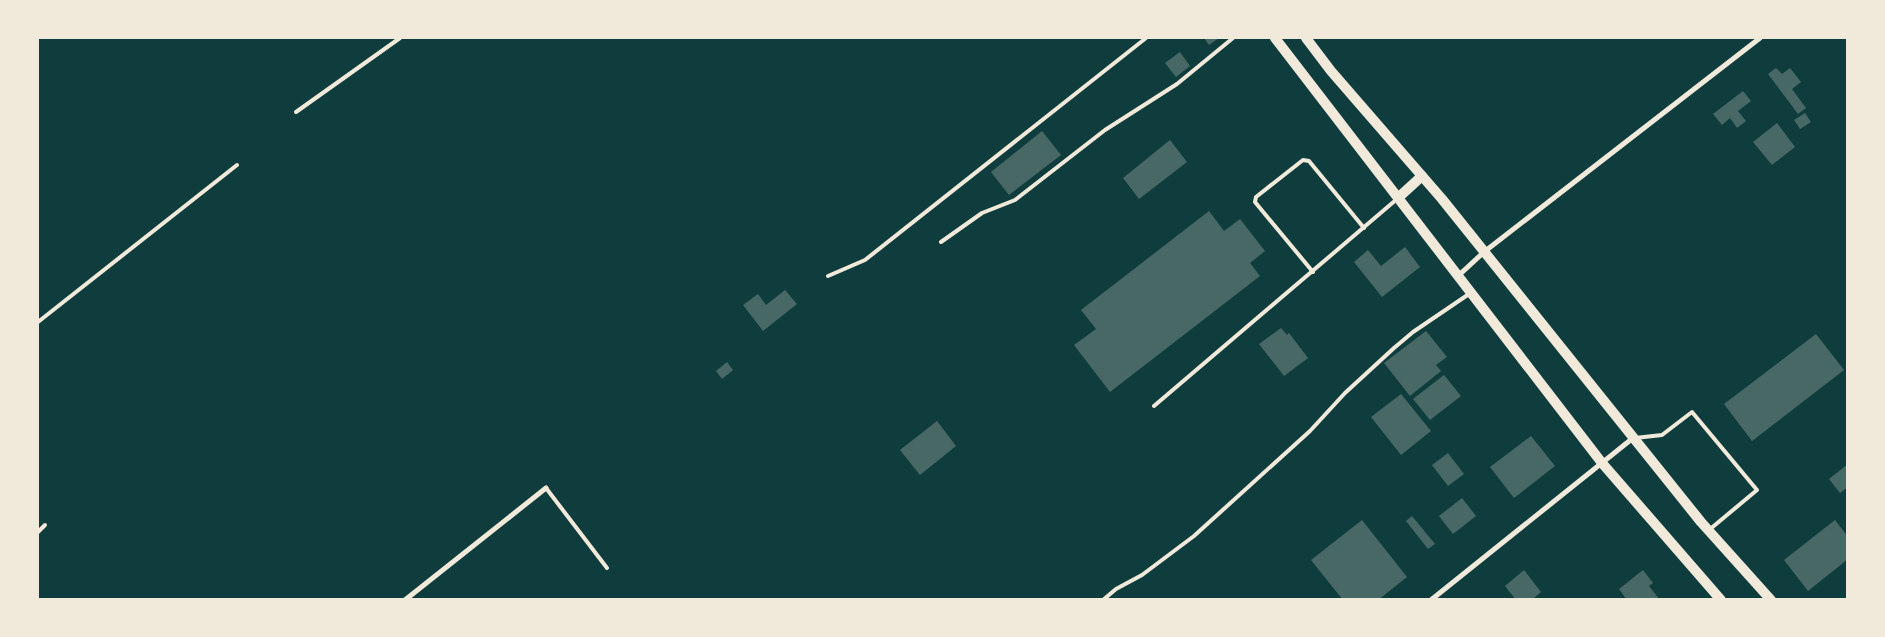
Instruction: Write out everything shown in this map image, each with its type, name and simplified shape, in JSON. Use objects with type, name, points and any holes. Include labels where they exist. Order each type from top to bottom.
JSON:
[{"type":"main road","points":[[1275,38],[1602,463],[1722,600]]},
{"type":"main road","points":[[1306,38],[1331,71],[1422,176],[1708,530],[1771,600]]},
{"type":"main road","points":[[1399,198],[1422,176]]},
{"type":"street","points":[[1458,276],[1484,252],[1760,38]]},
{"type":"street","points":[[1431,600],[1633,438]]},
{"type":"street","points":[[405,600],[546,488]]},
{"type":"lane","points":[[296,112],[400,38]]},
{"type":"lane","points":[[828,276],[865,260],[1146,38]]},
{"type":"lane","points":[[941,242],[982,213],[1015,200],[1106,130],[1177,84],[1233,38]]},
{"type":"lane","points":[[1313,272],[1255,202],[1256,197],[1303,160],[1310,160],[1364,228]]},
{"type":"lane","points":[[38,322],[237,165]]},
{"type":"lane","points":[[1154,406],[1399,198]]},
{"type":"lane","points":[[1103,600],[1116,589],[1142,575],[1194,536],[1303,438],[1345,393],[1394,348],[1413,332],[1471,292]]},
{"type":"lane","points":[[1633,438],[1662,434],[1692,412],[1757,490],[1708,530]]},
{"type":"lane","points":[[546,488],[607,568]]},
{"type":"lane","points":[[38,532],[45,525]]},
{"type":"building","points":[[1204,38],[1219,38],[1209,45]]},
{"type":"building","points":[[1180,52],[1190,66],[1176,77],[1165,63]]},
{"type":"building","points":[[1776,68],[1782,74],[1790,68],[1801,82],[1792,89],[1806,108],[1798,114],[1768,74]]},
{"type":"building","points":[[1743,91],[1751,101],[1738,111],[1746,121],[1737,128],[1730,118],[1722,125],[1713,114]]},
{"type":"building","points":[[1805,113],[1811,122],[1800,129],[1794,120]]},
{"type":"building","points":[[1777,123],[1795,147],[1772,165],[1753,142]]},
{"type":"building","points":[[1042,131],[1061,155],[1009,195],[991,172]]},
{"type":"building","points":[[1170,140],[1187,162],[1139,199],[1123,178]]},
{"type":"building","points":[[1209,211],[1224,231],[1240,219],[1265,251],[1250,263],[1260,276],[1110,392],[1074,345],[1096,329],[1081,310]]},
{"type":"building","points":[[1405,247],[1420,267],[1382,297],[1354,262],[1368,250],[1381,266]]},
{"type":"building","points":[[785,290],[797,304],[763,331],[743,305],[758,294],[766,305]]},
{"type":"building","points":[[1281,328],[1287,335],[1289,333],[1308,358],[1284,376],[1259,344]]},
{"type":"building","points":[[1426,331],[1447,357],[1436,365],[1441,371],[1410,396],[1384,363]]},
{"type":"building","points":[[1816,334],[1844,370],[1752,441],[1724,404]]},
{"type":"building","points":[[727,362],[733,370],[722,379],[716,371]]},
{"type":"building","points":[[1444,375],[1461,396],[1430,420],[1413,399]]},
{"type":"building","points":[[1401,394],[1431,431],[1401,455],[1371,417]]},
{"type":"building","points":[[937,421],[956,446],[920,475],[900,450]]},
{"type":"building","points":[[1531,436],[1555,466],[1514,498],[1490,467]]},
{"type":"building","points":[[1448,453],[1464,474],[1448,486],[1432,465]]},
{"type":"building","points":[[1848,464],[1848,487],[1840,493],[1829,479]]},
{"type":"building","points":[[1462,498],[1476,516],[1453,534],[1439,516]]},
{"type":"building","points":[[1412,516],[1435,544],[1428,549],[1406,521]]},
{"type":"building","points":[[1362,520],[1407,577],[1378,600],[1360,598],[1343,600],[1311,560]]},
{"type":"building","points":[[1835,520],[1848,537],[1848,559],[1808,591],[1784,560]]},
{"type":"building","points":[[1524,570],[1541,592],[1532,600],[1516,600],[1505,586]]},
{"type":"building","points":[[1643,570],[1653,583],[1649,586],[1660,600],[1627,600],[1619,589]]}]
